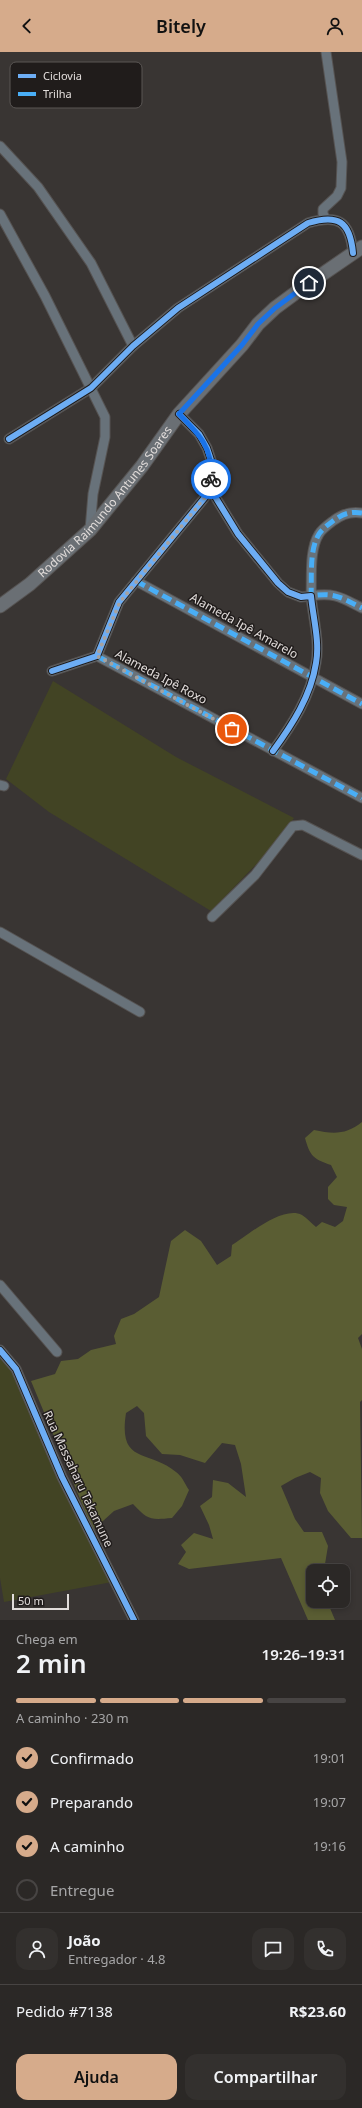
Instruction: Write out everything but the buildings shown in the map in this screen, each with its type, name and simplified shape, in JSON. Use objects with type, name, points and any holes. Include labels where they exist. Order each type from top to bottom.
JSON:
[{"type":"highway","name":"Rodovia Raimundo Antunes Soares","points":[[0,606],[30,584],[90,530],[142,466],[179,414],[275,308],[358,250]]},
{"type":"street","points":[[326,52],[342,162],[342,180],[337,196],[323,209],[323,214],[326,219]]},
{"type":"street","points":[[0,146],[38,187],[91,263],[133,346]]},
{"type":"street","points":[[0,214],[105,417],[106,426],[93,494],[90,530]]},
{"type":"street","points":[[9,438],[91,388],[133,346],[178,308],[229,273],[308,223],[326,219],[334,219],[343,224],[350,233],[358,250]]},
{"type":"street","points":[[179,414],[199,434],[207,448],[212,463],[211,490],[238,534],[278,583],[288,592],[301,597],[326,593],[337,595],[362,608]]},
{"type":"street","points":[[52,671],[97,656],[120,602],[211,490]]},
{"type":"street","points":[[273,751],[290,728],[313,678],[317,662],[311,596],[314,546],[319,533],[338,517],[350,512],[362,513]]},
{"type":"street","name":"Alameda Ipê Amarelo","points":[[136,581],[362,704]]},
{"type":"street","name":"Alameda Ipê Roxo","points":[[97,656],[362,798]]},
{"type":"street","points":[[212,917],[255,875],[293,826],[303,825],[362,855]]},
{"type":"street","points":[[0,932],[140,1012]]},
{"type":"street","points":[[0,1285],[57,1352]]},
{"type":"street","name":"Rua Massaharu Takamune","points":[[0,1350],[16,1369],[62,1477],[134,1620]]},
{"type":"green space","points":[[53,681],[176,757],[294,818],[272,848],[211,911],[49,812],[6,779]]},
{"type":"green space","points":[[362,1122],[362,1334],[358,1338],[362,1349],[362,1400],[360,1402],[362,1538],[351,1538],[328,1511],[320,1493],[321,1478],[310,1472],[281,1486],[295,1519],[304,1532],[322,1532],[328,1546],[325,1564],[306,1564],[306,1608],[330,1608],[335,1620],[308,1620],[281,1558],[189,1569],[178,1564],[186,1552],[181,1545],[194,1533],[213,1539],[209,1525],[200,1506],[212,1497],[213,1480],[228,1483],[246,1497],[241,1464],[235,1445],[222,1443],[205,1463],[180,1455],[162,1454],[146,1436],[144,1413],[137,1406],[126,1413],[126,1441],[131,1448],[138,1453],[165,1465],[176,1472],[182,1478],[189,1490],[182,1506],[172,1518],[150,1518],[142,1513],[133,1504],[114,1511],[93,1530],[31,1381],[55,1374],[61,1361],[78,1359],[91,1350],[116,1344],[114,1336],[121,1319],[134,1314],[159,1297],[171,1241],[185,1230],[201,1241],[217,1265],[231,1256],[232,1245],[256,1228],[276,1217],[294,1213],[302,1215],[316,1227],[322,1222],[335,1227],[343,1221],[347,1207],[334,1205],[328,1199],[328,1187],[337,1177],[331,1165],[316,1159],[313,1156],[305,1138],[314,1130],[333,1133],[345,1131]]},
{"type":"green space","points":[[0,1351],[10,1361],[112,1582],[4,1602],[0,1578]]},
{"type":"marked path","points":[[362,513],[358,512],[347,514],[333,521],[322,530],[316,540],[312,556],[311,572],[311,596],[332,595],[362,608]]},
{"type":"marked path","points":[[136,581],[362,704]]},
{"type":"marked path","points":[[97,656],[362,798]]},
{"type":"cycle path","points":[[9,439],[91,388],[133,346],[178,308],[308,223],[327,219],[335,220],[341,223],[349,234],[353,253]]},
{"type":"cycle path","points":[[179,414],[199,434],[207,448],[212,463],[211,490],[238,534],[278,583],[288,592],[301,597],[311,596],[316,630],[316,663],[310,687],[300,710],[273,751]]},
{"type":"cycle path","points":[[52,671],[97,656],[119,602],[211,490]]},
{"type":"cycle path","points":[[0,1350],[16,1369],[62,1477],[134,1620]]},
{"type":"way so far","points":[[211,479],[211,490],[120,602],[97,656],[232,729]]},
{"type":"route","points":[[211,479],[212,463],[207,448],[199,434],[179,414],[242,345],[258,324],[275,308],[309,283]]}]
